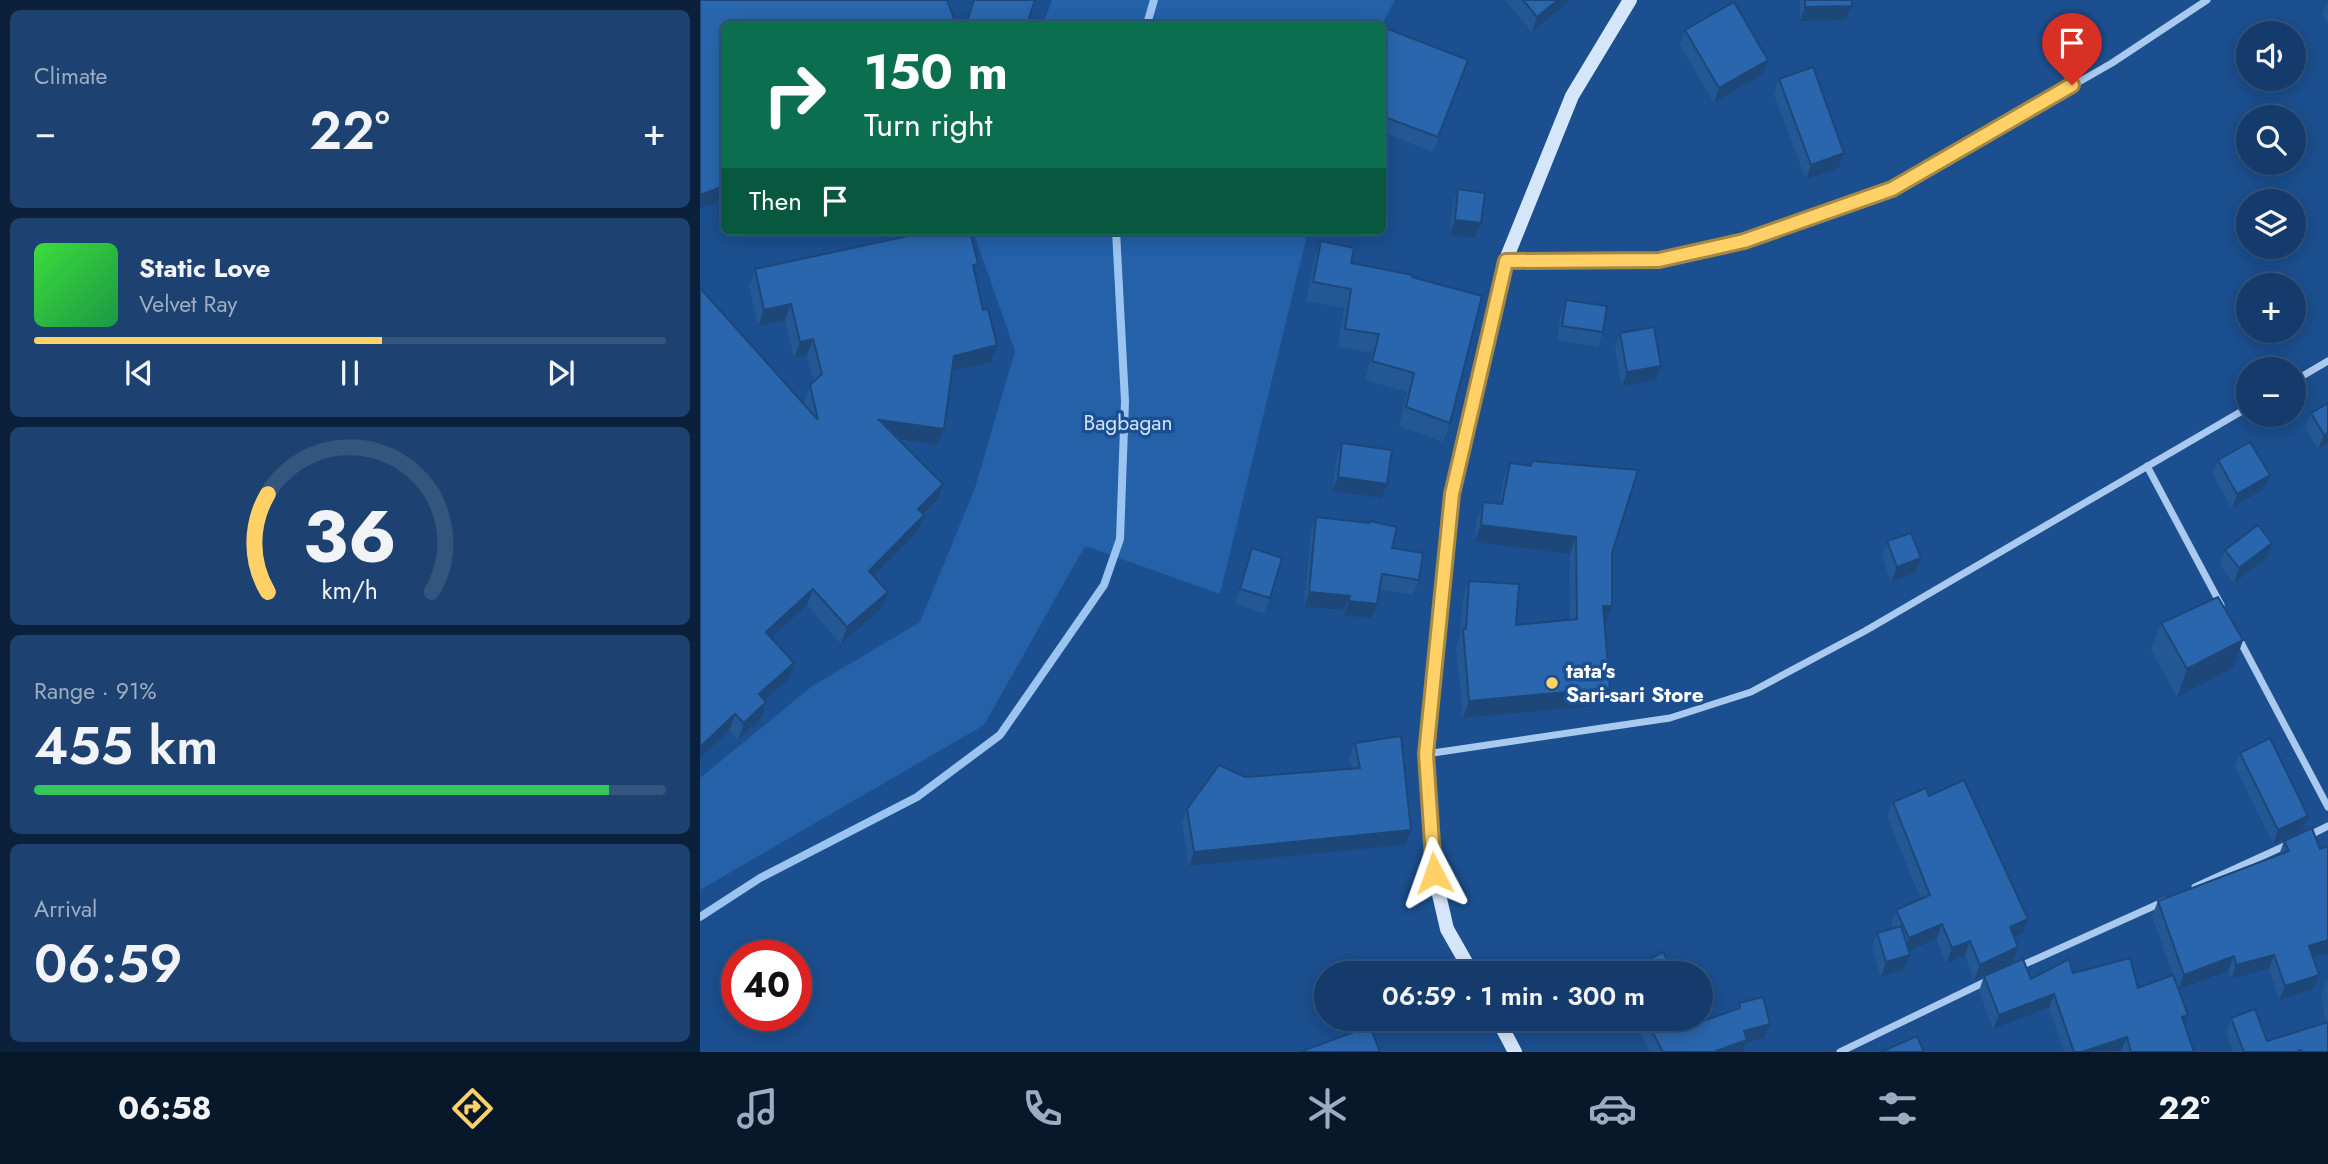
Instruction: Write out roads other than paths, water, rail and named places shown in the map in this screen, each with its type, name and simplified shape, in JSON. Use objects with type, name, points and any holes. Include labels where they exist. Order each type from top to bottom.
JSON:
[{"type":"street","points":[[1465,961],[1447,929],[1434,873],[1426,754],[1452,494],[1506,261],[1572,96],[1630,0]]},
{"type":"street","points":[[1506,261],[1659,260],[1744,241],[1892,189],[2112,62],[2207,0]]},
{"type":"street","points":[[2306,374],[2328,361]]},
{"type":"street","points":[[1426,754],[1670,718],[1751,692],[1864,631],[2236,415]]},
{"type":"street","points":[[2147,466],[2226,614]]},
{"type":"street","points":[[2232,625],[2328,807]]},
{"type":"street","points":[[2188,891],[2328,827]]},
{"type":"street","points":[[1840,1052],[1977,985],[2175,896]]},
{"type":"street","points":[[1504,1031],[1516,1052]]},
{"type":"waterway","points":[[1148,21],[1154,0]]},
{"type":"waterway","points":[[700,917],[760,878],[917,797],[1000,735],[1104,585],[1120,539],[1125,401],[1116,235]]},
{"type":"place","name":"tata's Sari-sari Store","points":[[1552,683]]},
{"type":"park label","name":"Bagbagan","points":[[1128,423]]}]
